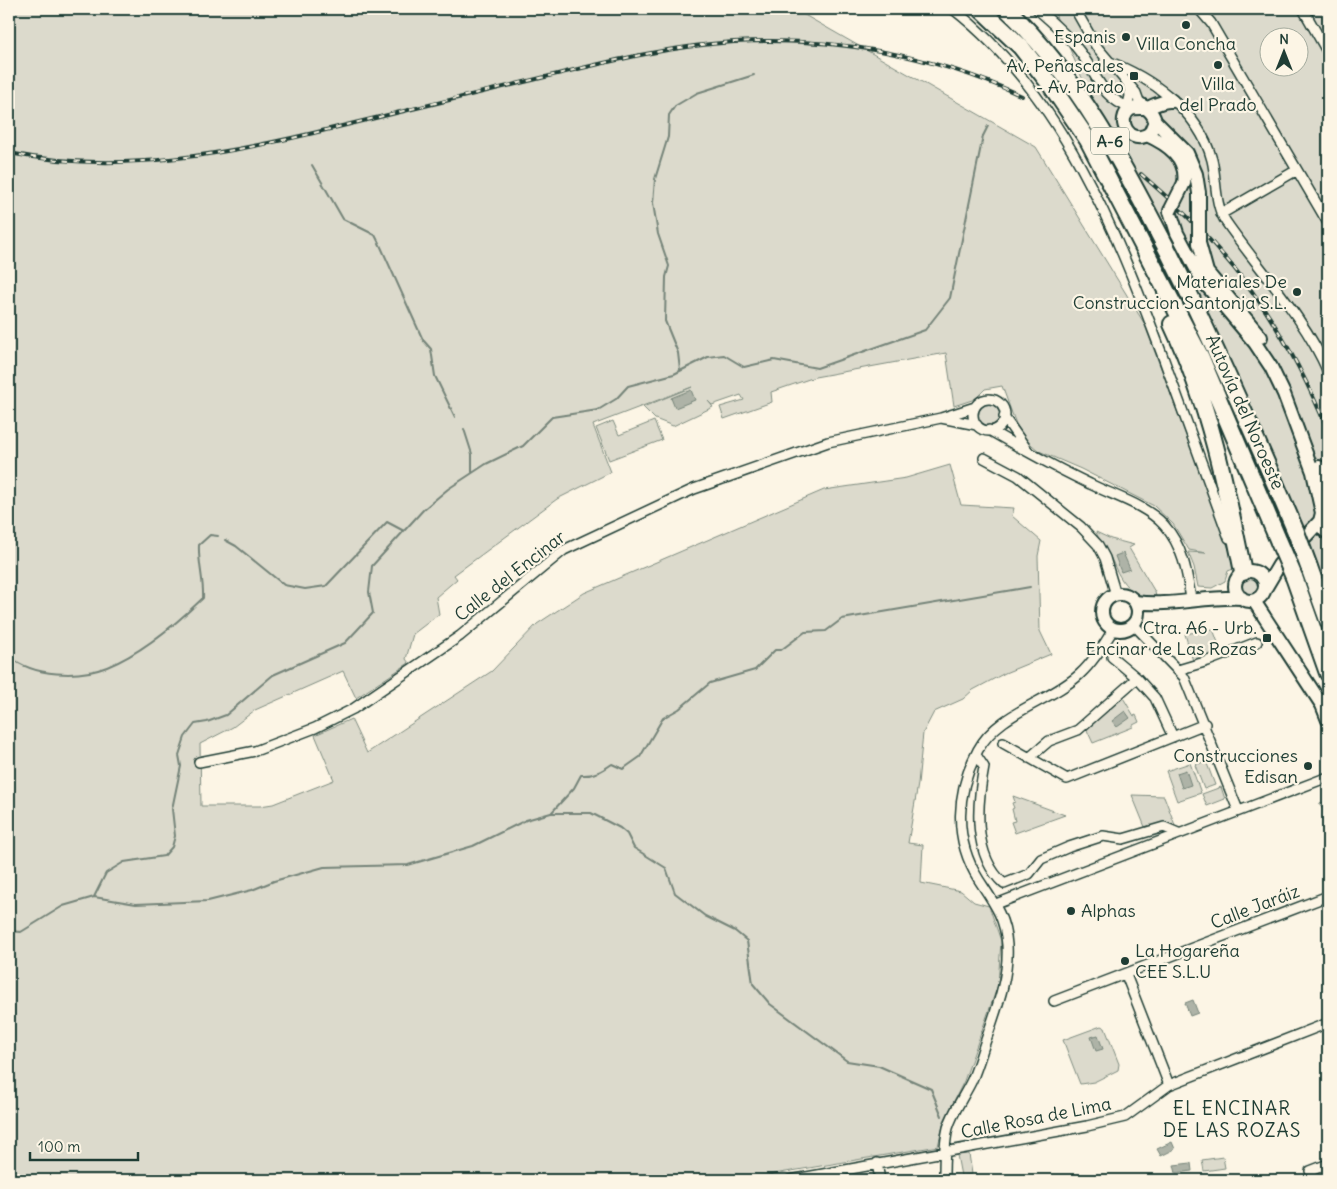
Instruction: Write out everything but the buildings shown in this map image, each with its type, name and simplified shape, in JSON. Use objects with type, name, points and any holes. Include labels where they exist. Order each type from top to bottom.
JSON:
[{"type":"highway","name":"Autovía del Noroeste","points":[[982,9],[1021,47],[1078,124],[1130,218],[1201,358],[1294,577],[1328,673]]},
{"type":"highway","name":"Autovía del Noroeste","points":[[1007,9],[1036,37],[1075,86],[1107,136],[1187,290],[1301,534],[1309,567],[1328,620]]},
{"type":"highway","points":[[1078,124],[1081,143],[1165,308],[1194,377],[1207,415],[1247,573]]},
{"type":"street","points":[[953,9],[1000,50],[1034,93],[1060,131],[1104,211],[1143,304],[1235,553],[1247,573],[1244,595],[1322,704],[1328,720]]},
{"type":"street","points":[[1037,9],[1077,48],[1108,96],[1142,115],[1181,144],[1191,160],[1196,174],[1199,193],[1199,243],[1207,272],[1261,338],[1290,387],[1328,493]]},
{"type":"street","points":[[1076,9],[1088,34],[1105,60],[1136,93],[1142,115]]},
{"type":"street","points":[[1199,9],[1211,23],[1328,223]]},
{"type":"street","points":[[1302,9],[1328,53]]},
{"type":"street","points":[[1105,60],[1146,78],[1184,111],[1206,144],[1212,160],[1222,214],[1292,309],[1321,355],[1328,372]]},
{"type":"street","points":[[1128,83],[1130,96],[1142,115],[1161,142],[1174,152],[1184,170],[1184,183],[1170,211],[1178,233],[1202,280],[1250,336],[1271,367],[1284,394],[1313,472],[1324,521],[1301,534],[1279,565],[1261,597],[1244,595],[1191,599],[1158,605],[1135,602],[1126,595],[1116,594],[1106,600],[1102,611],[1104,620],[1114,628],[1124,629],[1158,605]]},
{"type":"street","points":[[1142,115],[1172,101]]},
{"type":"street","points":[[1222,214],[1297,170]]},
{"type":"street","points":[[1032,455],[1004,417],[1001,404],[985,399],[975,406],[973,418],[977,425],[1032,455],[1144,510],[1163,524],[1179,546],[1187,569],[1191,599]]},
{"type":"street","name":"Calle del Encinar","points":[[199,762],[254,751],[315,728],[353,709],[460,636],[564,550],[587,538],[694,489],[828,442],[941,418],[975,406]]},
{"type":"street","points":[[989,430],[999,427],[1004,417]]},
{"type":"street","name":"Calle del Encinar","points":[[941,418],[977,425]]},
{"type":"street","points":[[984,458],[1018,476],[1081,527],[1098,545],[1105,558],[1116,594]]},
{"type":"street","points":[[1247,573],[1279,565]]},
{"type":"street","points":[[1247,573],[1263,577],[1266,588]]},
{"type":"street","points":[[1135,602],[1135,620],[1184,677],[1205,724],[1238,810]]},
{"type":"street","points":[[944,1180],[944,1152],[949,1125],[973,1078],[1003,988],[1007,968],[1005,931],[996,904],[973,869],[961,829],[961,804],[964,782],[980,747],[1007,718],[1059,690],[1080,674],[1097,655],[1114,628]]},
{"type":"street","points":[[1178,670],[1208,661],[1257,642]]},
{"type":"street","points":[[1112,657],[1137,678],[1155,698],[1173,737]]},
{"type":"street","points":[[1030,758],[1049,742],[1078,730],[1137,678]]},
{"type":"street","points":[[1003,743],[1067,778],[1205,724]]},
{"type":"street","points":[[976,755],[984,767],[978,798],[979,826],[986,857],[996,876],[1004,884],[1029,874],[1041,859],[1103,836],[1123,839],[1164,827],[1178,833]]},
{"type":"street","points":[[996,904],[1328,777]]},
{"type":"street","name":"Calle Jaráiz","points":[[1054,1001],[1328,896]]},
{"type":"street","points":[[1126,975],[1169,1085]]},
{"type":"street","name":"Calle Rosa de Lima","points":[[790,1180],[826,1177],[876,1164],[1125,1117],[1169,1085],[1328,1023]]},
{"type":"street","points":[[876,1164],[880,1180]]},
{"type":"street","points":[[1314,1180],[1310,1171],[1328,1164]]},
{"type":"shaded area","points":[[9,9],[794,9],[1036,147],[1144,323],[1236,568],[1228,571],[1225,581],[1212,588],[1198,587],[1194,567],[1188,552],[1206,553],[1189,550],[1173,524],[1154,506],[1081,469],[1039,451],[1025,439],[1016,424],[1002,386],[985,389],[975,399],[954,406],[946,353],[815,377],[771,392],[772,402],[724,419],[720,407],[744,400],[741,395],[712,405],[708,401],[713,407],[673,426],[655,419],[643,407],[692,387],[593,425],[611,472],[557,499],[454,575],[457,579],[436,597],[439,614],[413,634],[406,659],[409,663],[356,698],[343,671],[255,710],[233,727],[200,744],[201,806],[260,806],[273,804],[334,780],[315,735],[351,719],[367,753],[492,671],[537,624],[584,593],[824,490],[906,478],[950,465],[961,505],[1014,508],[1012,516],[1041,541],[1038,556],[1040,631],[1051,654],[1005,673],[973,690],[963,699],[934,712],[923,733],[918,784],[908,843],[923,845],[921,883],[961,891],[974,902],[989,906],[1001,941],[998,985],[964,1081],[944,1121],[938,1146],[739,1180],[9,1180]]},
{"type":"shaded area","points":[[1053,9],[1328,9],[1328,662]]},
{"type":"shaded area","points":[[691,390],[695,400],[675,408],[671,398]]},
{"type":"shaded area","points":[[989,403],[994,404],[1000,410],[1000,420],[994,426],[989,427],[984,426],[978,420],[977,415],[978,410],[984,404]]},
{"type":"shaded area","points":[[613,421],[619,435],[654,421],[662,440],[609,460],[596,428]]},
{"type":"shaded area","points":[[1096,532],[1111,539],[1134,545],[1129,548],[1155,592],[1156,597],[1137,594],[1124,584]]},
{"type":"shaded area","points":[[1123,553],[1130,569],[1121,572],[1115,556]]},
{"type":"shaded area","points":[[1250,575],[1257,578],[1260,585],[1257,592],[1250,595],[1243,592],[1240,585],[1243,578]]},
{"type":"shaded area","points":[[1213,629],[1221,651],[1193,661],[1185,634]]},
{"type":"shaded area","points":[[1122,696],[1139,722],[1133,725],[1133,727],[1093,743],[1086,728]]},
{"type":"shaded area","points":[[1125,711],[1130,718],[1117,727],[1112,721]]},
{"type":"shaded area","points":[[1206,761],[1215,785],[1204,789],[1195,765]]},
{"type":"shaded area","points":[[1190,763],[1201,793],[1177,801],[1166,771]]},
{"type":"shaded area","points":[[1186,770],[1191,785],[1182,788],[1177,773]]},
{"type":"shaded area","points":[[1221,787],[1225,799],[1207,806],[1202,794]]},
{"type":"shaded area","points":[[1132,795],[1164,796],[1175,825],[1164,823],[1145,827]]},
{"type":"shaded area","points":[[1013,796],[1065,815],[1015,833],[1011,822],[1015,821],[1012,809],[1014,808],[1012,803],[1015,802]]},
{"type":"shaded area","points":[[1328,801],[1328,830],[1324,819],[1324,811],[1319,804]]},
{"type":"shaded area","points":[[1193,1000],[1198,1013],[1190,1016],[1185,1003]]},
{"type":"shaded area","points":[[1101,1026],[1105,1028],[1119,1064],[1118,1070],[1094,1082],[1080,1084],[1063,1040]]},
{"type":"shaded area","points":[[1098,1035],[1103,1049],[1096,1051],[1091,1037]]},
{"type":"shaded area","points":[[1172,1142],[1175,1149],[1161,1156],[1157,1149]]},
{"type":"shaded area","points":[[969,1154],[972,1174],[961,1176],[957,1155]]},
{"type":"shaded area","points":[[1223,1157],[1225,1168],[1204,1171],[1202,1160]]},
{"type":"shaded area","points":[[1191,1163],[1192,1171],[1176,1173],[1174,1165]]},
{"type":"waterway","points":[[680,370],[678,353],[665,321],[666,277],[669,266],[658,234],[653,203],[655,179],[668,137],[669,115],[675,106],[697,93],[754,75]]},
{"type":"waterway","points":[[94,897],[106,873],[124,862],[164,856],[172,847],[175,836],[172,809],[181,766],[179,755],[185,737],[195,724],[226,715],[273,675],[345,643],[373,613],[369,592],[372,566],[424,509],[448,489],[486,464],[523,446],[552,417],[598,410],[616,399],[628,386],[674,374],[708,357],[724,355],[744,367],[774,360],[817,368],[925,330],[950,298],[983,136],[988,126]]},
{"type":"waterway","points":[[312,165],[343,219],[375,235],[423,340],[431,349],[435,376],[455,417]]},
{"type":"waterway","points":[[464,429],[472,454],[472,472]]},
{"type":"waterway","points":[[225,540],[236,546],[284,585],[305,589],[326,586],[387,522],[404,531]]},
{"type":"waterway","points":[[9,656],[19,663],[43,672],[70,674],[96,671],[133,654],[170,628],[203,598],[199,545],[210,535],[218,536]]},
{"type":"waterway","points":[[552,812],[574,788],[581,775],[590,775],[612,764],[623,769],[640,757],[663,718],[679,709],[710,683],[755,670],[775,650],[781,650],[805,632],[826,631],[842,619],[1030,587]]},
{"type":"waterway","points":[[9,931],[21,932],[63,906],[94,897],[136,904],[208,901],[252,890],[274,881],[324,867],[408,865],[473,846],[526,820],[551,813],[591,813],[620,828],[627,834],[634,848],[666,868],[675,893],[705,916],[735,931],[747,941],[753,984],[770,1004],[847,1061],[879,1066],[931,1089],[942,1116]]},
{"type":"railway","points":[[9,153],[92,162],[133,162],[216,153],[297,137],[615,60],[686,47],[734,42],[808,42],[882,51],[953,69],[1022,96]]},
{"type":"railway","points":[[1141,174],[1202,231],[1251,290],[1293,356],[1328,431]]},
{"type":"place","name":"Villa Concha","points":[[1186,25]]},
{"type":"place","name":"Espanis","points":[[1126,37]]},
{"type":"place","name":"Villa del Prado","points":[[1218,65]]},
{"type":"place","name":"Av. Peñascales - Av. Pardo","points":[[1134,76]]},
{"type":"place","name":"Materiales De Construccion Santonja S.L.","points":[[1297,292]]},
{"type":"place","name":"Ctra. A6 - Urb. Encinar de Las Rozas","points":[[1267,638]]},
{"type":"place","name":"Construcciones Edisan","points":[[1308,766]]},
{"type":"place","name":"Alphas","points":[[1071,911]]},
{"type":"place","name":"La Hogareña CEE S.L.U","points":[[1125,961]]},
{"type":"district","name":"EL ENCINAR DE LAS ROZAS","points":[[1232,1119]]}]
